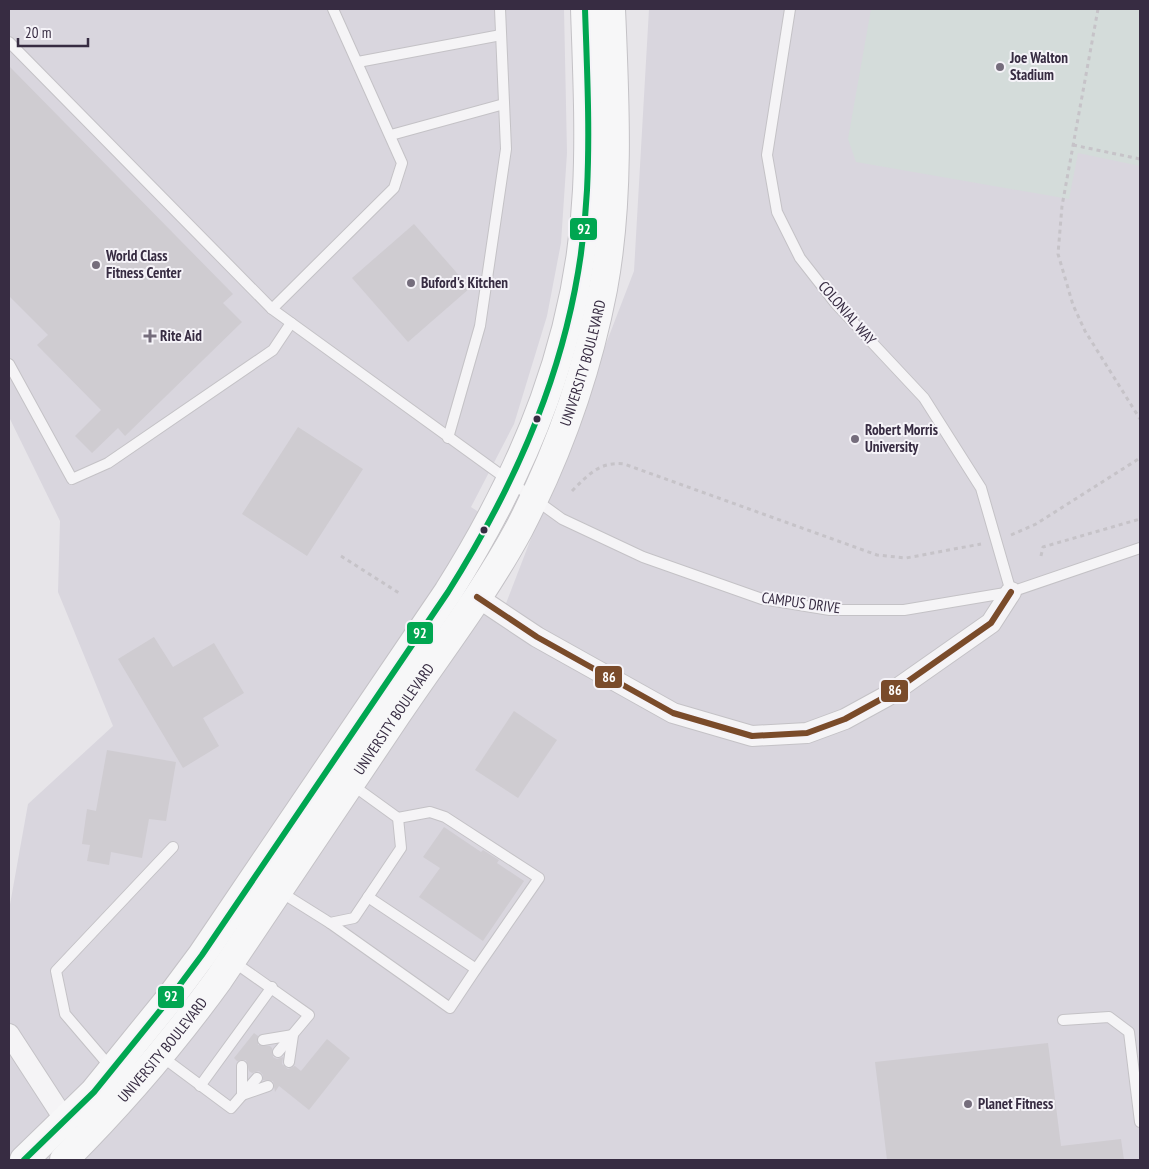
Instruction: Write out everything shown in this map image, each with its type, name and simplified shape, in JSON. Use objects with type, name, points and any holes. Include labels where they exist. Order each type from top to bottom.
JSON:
[{"type":"main road","name":"UNIVERSITY BOULEVARD","points":[[24,1160],[65,1121],[113,1070],[202,955],[448,592],[511,483],[534,431],[552,379],[576,286],[587,191],[589,142],[585,9]]},
{"type":"main road","name":"UNIVERSITY BOULEVARD","points":[[72,1152],[161,1055],[231,960],[476,597],[516,533],[533,499],[562,431],[579,382],[603,288],[614,184],[615,137],[612,9]]},
{"type":"street","points":[[476,597],[536,637],[673,713],[752,736],[807,733],[845,719],[887,696],[991,624],[1011,592]]},
{"type":"street","points":[[9,1034],[65,1121],[72,1152]]},
{"type":"lane","points":[[272,309],[394,188],[402,163],[334,9]]},
{"type":"lane","points":[[448,438],[480,326],[506,149],[500,9]]},
{"type":"lane","name":"COLONIAL WAY","points":[[790,9],[766,155],[777,212],[800,258],[830,296],[924,398],[981,488],[1011,592]]},
{"type":"lane","points":[[358,62],[501,35]]},
{"type":"lane","name":"CAMPUS DRIVE","points":[[9,42],[272,309],[562,519],[643,557],[762,599],[830,610],[904,610],[1011,592],[1140,548]]},
{"type":"lane","points":[[391,135],[504,104]]},
{"type":"lane","points":[[9,364],[72,479],[108,463],[273,350],[291,323]]},
{"type":"lane","points":[[330,923],[354,918],[401,848],[398,818],[351,784]]},
{"type":"lane","points":[[278,890],[330,923],[450,1008],[540,878],[445,817],[430,812],[414,813],[398,818]]},
{"type":"lane","points":[[113,1070],[65,1014],[56,971],[173,847]]},
{"type":"lane","points":[[368,897],[476,969]]},
{"type":"lane","points":[[231,960],[272,987],[309,1016],[278,1052]]},
{"type":"lane","points":[[200,1086],[272,987]]},
{"type":"lane","points":[[1063,1020],[1110,1017],[1129,1032],[1140,1122]]},
{"type":"lane","points":[[263,1040],[293,1035]]},
{"type":"lane","points":[[289,1062],[293,1035]]},
{"type":"lane","points":[[161,1055],[231,1108],[257,1078]]},
{"type":"lane","points":[[242,1066],[242,1095]]},
{"type":"lane","points":[[242,1095],[268,1086]]},
{"type":"path","points":[[1098,9],[1058,236],[1058,254],[1063,276],[1085,331],[1140,419]]},
{"type":"path","points":[[1073,145],[1140,159]]},
{"type":"path","points":[[572,491],[597,468],[606,464],[624,464],[877,555],[906,558],[996,541],[1036,524],[1140,458]]},
{"type":"path","points":[[1041,556],[1043,547],[1140,519]]},
{"type":"path","points":[[341,556],[399,593]]},
{"type":"shaded area","points":[[9,9],[564,9],[567,153],[561,243],[547,316],[514,424],[471,507],[491,520],[459,575],[505,606],[634,271],[649,9],[1140,9],[1140,1160],[9,1160],[9,910],[28,804],[113,726],[58,592],[60,521],[9,417]]},
{"type":"shaded area","name":"Joe Walton Stadium","points":[[871,9],[1140,9],[1140,166],[1078,153],[1069,199],[856,162],[848,139]]},
{"type":"building","points":[[9,66],[233,294],[223,303],[242,322],[125,436],[118,428],[92,453],[75,436],[101,410],[37,345],[48,335],[9,296]]},
{"type":"building","name":"Buford's Kitchen","points":[[414,224],[470,288],[408,342],[352,278]]},
{"type":"building","points":[[298,427],[363,469],[307,556],[242,514]]},
{"type":"building","points":[[154,637],[173,667],[214,643],[244,693],[203,718],[219,746],[183,768],[118,659]]},
{"type":"building","points":[[514,711],[557,740],[518,798],[475,770]]},
{"type":"building","points":[[107,750],[176,762],[166,821],[149,819],[142,858],[111,852],[109,865],[87,861],[90,845],[82,844],[87,809],[96,811]]},
{"type":"building","points":[[444,827],[481,852],[483,850],[499,860],[497,863],[524,881],[483,941],[419,897],[440,868],[423,857]]},
{"type":"building","points":[[254,1033],[258,1036],[258,1045],[270,1046],[273,1057],[277,1059],[283,1057],[282,1064],[288,1069],[295,1066],[301,1071],[327,1039],[350,1058],[309,1110],[279,1086],[275,1092],[273,1081],[263,1080],[263,1075],[259,1071],[252,1073],[249,1071],[246,1060],[237,1061],[234,1058]]},
{"type":"building","points":[[1048,1043],[1061,1146],[1121,1139],[1124,1160],[887,1160],[875,1062]]},
{"type":"transit line","name":"92","points":[[24,1160],[94,1092],[167,1002],[202,955],[448,592],[502,498],[544,400],[561,350],[573,298],[582,245],[588,167],[585,9]]},
{"type":"transit line","name":"86","points":[[477,597],[537,637],[673,713],[752,736],[807,733],[845,719],[887,696],[991,623],[1011,592]]},
{"type":"place","name":"Joe Walton Stadium","points":[[1000,67]]},
{"type":"place","name":"World Class Fitness Center","points":[[96,265]]},
{"type":"place","name":"Buford's Kitchen","points":[[411,283]]},
{"type":"place","name":"Rite Aid","points":[[150,336]]},
{"type":"place","name":"Robert Morris University","points":[[855,439]]},
{"type":"place","name":"Planet Fitness","points":[[968,1104]]}]
